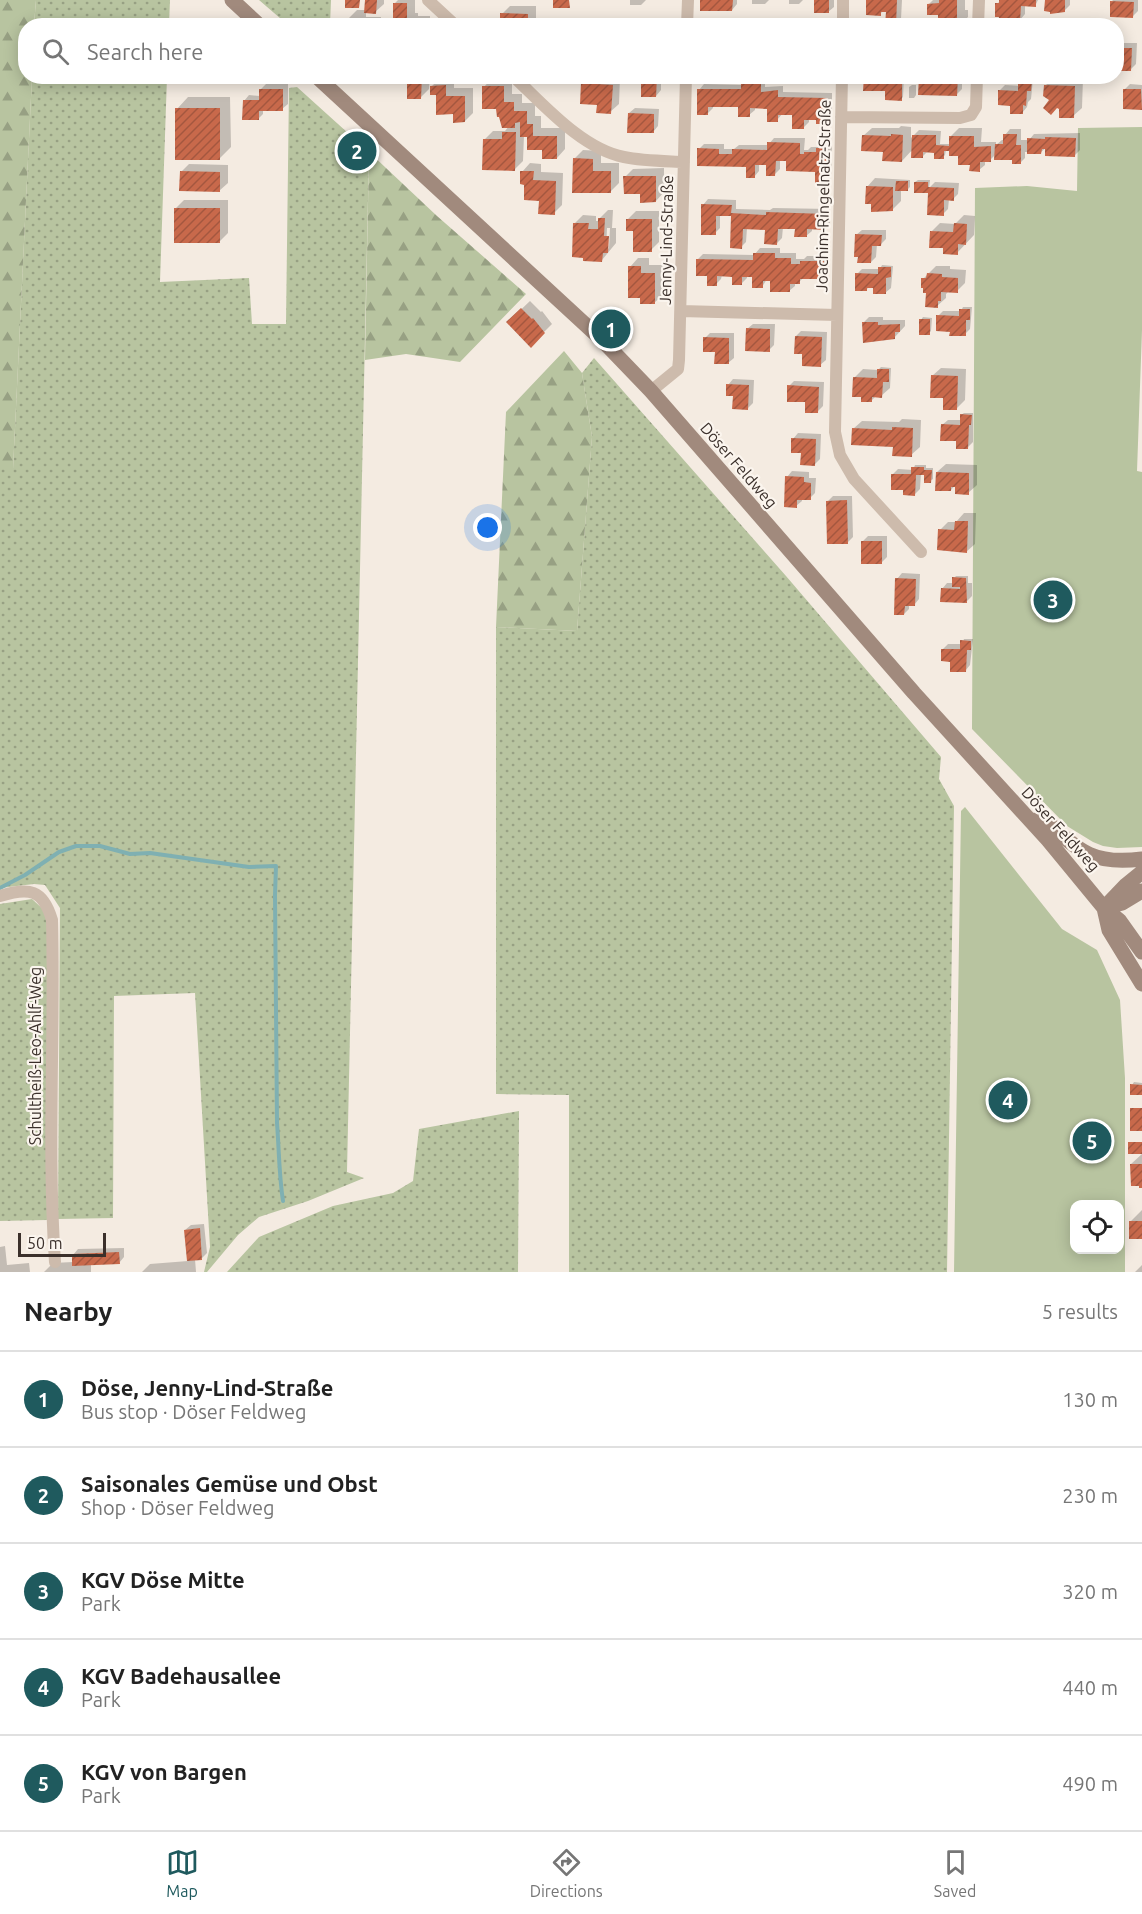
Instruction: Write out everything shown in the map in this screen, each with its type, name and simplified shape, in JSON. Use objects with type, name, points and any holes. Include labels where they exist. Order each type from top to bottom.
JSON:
[{"type":"street","points":[[232,0],[251,18]]},
{"type":"street","points":[[428,0],[447,18]]},
{"type":"street","points":[[687,18],[688,0]]},
{"type":"street","points":[[843,0],[843,18]]},
{"type":"street","points":[[978,18],[979,0]]},
{"type":"street","name":"Döser Feldweg","points":[[325,84],[601,339],[651,391],[922,702],[1077,873],[1104,908]]},
{"type":"street","points":[[522,84],[584,139],[610,153],[624,157],[684,162]]},
{"type":"street","name":"Jenny-Lind-Straße","points":[[651,391],[678,369],[686,84]]},
{"type":"street","name":"Joachim-Ringelnatz-Straße","points":[[842,84],[835,432],[840,455],[858,484],[921,552]]},
{"type":"street","points":[[841,117],[960,118],[971,115],[976,107],[977,84]]},
{"type":"street","name":"Joachim-Ringelnatz-Straße","points":[[681,311],[837,315]]},
{"type":"street","points":[[1030,820],[1047,821],[1075,847],[1101,859],[1123,861],[1142,859]]},
{"type":"street","points":[[1104,908],[1142,872]]},
{"type":"street","name":"Schultheiß-Leo-Ahlf-Weg","points":[[0,896],[22,891],[31,892],[41,897],[48,905],[52,920],[51,1159],[55,1262]]},
{"type":"street","points":[[1104,908],[1122,903],[1142,891]]},
{"type":"street","points":[[1104,908],[1119,920],[1142,952]]},
{"type":"street","points":[[1104,908],[1109,930],[1142,984]]},
{"type":"green space","points":[[0,0],[36,0],[35,18],[18,18],[18,84],[32,84],[13,469],[0,469]]},
{"type":"green space","points":[[36,0],[170,0],[169,18],[35,18]]},
{"type":"green space","points":[[259,0],[331,0],[330,18],[280,18]]},
{"type":"green space","points":[[32,84],[167,84],[160,282],[249,278],[252,324],[286,324],[289,88],[297,87],[369,152],[347,1172],[364,1178],[308,1201],[259,1217],[238,1235],[207,1272],[204,1272],[210,1247],[195,993],[114,996],[113,1218],[58,1219],[60,908],[45,885],[0,888],[0,469],[13,469]]},
{"type":"green space","points":[[1142,127],[1142,330],[1137,471],[1142,472],[1142,847],[1117,848],[1093,842],[1067,826],[972,729],[975,188],[1027,186],[1077,191],[1078,128]]},
{"type":"green space","points":[[369,152],[437,216],[526,294],[460,362],[406,354],[365,360]]},
{"type":"green space","points":[[564,351],[582,373],[592,437],[577,631],[496,627],[506,412]]},
{"type":"green space","points":[[594,358],[786,576],[941,757],[939,779],[954,806],[947,1272],[569,1272],[569,1095],[496,1094],[496,627],[577,631],[592,437],[582,373]]},
{"type":"green space","points":[[965,807],[1062,929],[1097,950],[1120,1000],[1125,1078],[1125,1272],[954,1272],[961,811]]},
{"type":"green space","points":[[32,899],[45,911],[49,928],[47,1220],[0,1221],[0,904]]},
{"type":"green space","points":[[519,1111],[518,1272],[227,1272],[259,1237],[333,1206],[393,1193],[413,1181],[419,1129]]},
{"type":"building","points":[[345,0],[360,0],[359,8],[345,8]]},
{"type":"building","points":[[365,0],[377,0],[376,14],[364,13]]},
{"type":"building","points":[[553,0],[569,0],[570,8],[553,8]]},
{"type":"building","points":[[700,0],[733,0],[732,11],[700,11]]},
{"type":"building","points":[[814,0],[829,0],[829,13],[814,13]]},
{"type":"building","points":[[866,0],[897,0],[896,18],[886,18],[886,12],[881,12],[881,16],[866,15]]},
{"type":"building","points":[[939,0],[957,0],[957,18],[938,18],[938,15],[927,15],[927,4],[939,3]]},
{"type":"building","points":[[999,0],[1036,0],[1036,7],[1021,6],[1020,18],[999,18],[995,17],[995,3],[999,3]]},
{"type":"building","points":[[1045,0],[1065,0],[1065,12],[1050,14],[1044,11]]},
{"type":"building","points":[[1110,1],[1134,2],[1133,18],[1110,17]]},
{"type":"building","points":[[393,3],[407,3],[407,18],[393,18]]},
{"type":"building","points":[[500,13],[528,14],[528,18],[500,18]]},
{"type":"building","points":[[1124,48],[1132,48],[1131,71],[1124,71]]},
{"type":"building","points":[[407,84],[422,84],[421,99],[407,99]]},
{"type":"building","points":[[581,84],[613,85],[611,114],[596,113],[597,105],[580,104]]},
{"type":"building","points":[[641,84],[657,84],[656,97],[641,97]]},
{"type":"building","points":[[741,84],[761,84],[761,92],[778,90],[778,97],[827,98],[827,124],[816,124],[816,120],[804,120],[804,129],[792,129],[792,115],[778,115],[778,122],[767,122],[767,109],[750,108],[750,117],[738,117],[738,107],[708,107],[708,115],[697,115],[697,89],[741,89]]},
{"type":"building","points":[[863,84],[902,84],[902,101],[885,100],[885,91],[863,91]]},
{"type":"building","points":[[919,84],[958,84],[957,96],[918,95]]},
{"type":"building","points":[[1018,84],[1032,84],[1031,91],[1027,91],[1023,114],[1010,114],[1010,106],[998,105],[998,90],[1018,91]]},
{"type":"building","points":[[446,85],[446,96],[465,96],[465,122],[453,123],[453,114],[436,115],[436,95],[430,95],[430,86]]},
{"type":"building","points":[[1044,85],[1075,86],[1074,118],[1059,118],[1059,109],[1057,108],[1051,115],[1043,108],[1049,100],[1043,96]]},
{"type":"building","points":[[482,86],[504,86],[504,102],[514,102],[514,111],[527,111],[527,124],[533,124],[533,136],[557,136],[557,159],[542,159],[542,150],[527,150],[527,137],[520,137],[520,122],[515,123],[515,128],[502,128],[496,109],[482,109]]},
{"type":"building","points":[[259,89],[283,89],[283,111],[259,111],[259,120],[242,120],[243,100],[259,100]]},
{"type":"building","points":[[1123,89],[1141,89],[1142,110],[1123,109]]},
{"type":"building","points":[[175,108],[220,108],[220,160],[175,160]]},
{"type":"building","points":[[628,113],[654,114],[654,133],[627,133]]},
{"type":"building","points":[[502,132],[516,132],[515,171],[482,170],[483,139],[502,139]]},
{"type":"building","points":[[891,134],[903,135],[902,162],[882,161],[883,152],[861,151],[862,135],[891,136]]},
{"type":"building","points":[[1003,134],[1017,134],[1016,145],[1021,145],[1021,164],[1012,164],[1012,160],[994,160],[995,144],[1003,144]]},
{"type":"building","points":[[912,135],[936,135],[936,145],[949,146],[949,136],[974,136],[974,147],[991,146],[991,162],[980,162],[980,172],[969,171],[970,165],[958,165],[958,156],[949,156],[949,151],[944,151],[944,159],[934,159],[934,153],[923,152],[923,158],[911,158]]},
{"type":"building","points":[[1045,137],[1076,138],[1075,157],[1045,156],[1045,149],[1042,149],[1041,154],[1027,154],[1027,138],[1045,139]]},
{"type":"building","points":[[767,142],[800,143],[800,154],[816,152],[816,148],[827,148],[826,185],[815,185],[815,172],[786,171],[786,161],[776,161],[775,176],[766,176],[766,165],[755,165],[755,178],[746,178],[746,167],[697,166],[697,148],[719,149],[719,154],[732,154],[732,149],[767,150]]},
{"type":"building","points":[[573,158],[593,159],[593,171],[611,171],[611,193],[572,193]]},
{"type":"building","points":[[180,171],[220,172],[220,192],[179,191]]},
{"type":"building","points":[[520,171],[534,171],[533,180],[556,181],[555,215],[538,214],[539,201],[524,200],[524,185],[520,184]]},
{"type":"building","points":[[623,176],[656,176],[656,202],[640,203],[640,194],[624,194]]},
{"type":"building","points":[[896,181],[908,181],[908,191],[895,191]]},
{"type":"building","points":[[914,182],[928,182],[928,187],[954,188],[954,201],[944,200],[944,216],[927,215],[928,193],[914,193]]},
{"type":"building","points":[[866,186],[893,187],[893,211],[871,212],[871,204],[865,204]]},
{"type":"building","points":[[701,204],[732,205],[731,213],[826,214],[825,230],[807,229],[807,237],[794,237],[795,229],[778,229],[777,245],[764,244],[765,230],[743,229],[742,249],[730,248],[731,216],[716,216],[716,235],[701,235]]},
{"type":"building","points":[[174,208],[220,208],[220,243],[174,243]]},
{"type":"building","points":[[598,218],[605,218],[604,236],[609,236],[608,253],[603,253],[602,262],[583,261],[583,258],[572,257],[573,223],[589,223],[588,229],[598,229]]},
{"type":"building","points":[[626,219],[652,219],[652,252],[633,252],[633,231],[626,231]]},
{"type":"building","points":[[954,223],[967,224],[966,245],[958,244],[958,255],[943,254],[943,248],[929,248],[930,231],[953,232]]},
{"type":"building","points":[[855,234],[882,235],[881,246],[872,246],[871,263],[857,263],[858,257],[854,257]]},
{"type":"building","points":[[753,253],[775,253],[775,258],[791,258],[791,264],[800,264],[800,261],[824,261],[824,279],[800,279],[800,284],[790,284],[790,292],[770,292],[770,281],[763,281],[763,288],[752,288],[752,277],[742,277],[742,285],[732,285],[732,277],[717,276],[717,286],[707,286],[707,276],[696,276],[696,259],[753,260]]},
{"type":"building","points":[[628,266],[641,266],[641,273],[655,273],[655,304],[640,304],[640,298],[628,298]]},
{"type":"building","points":[[878,267],[891,267],[891,277],[886,278],[886,294],[873,294],[873,288],[867,288],[867,291],[855,291],[855,273],[878,274]]},
{"type":"building","points":[[927,273],[958,278],[958,293],[941,292],[938,308],[925,307],[926,293],[923,293],[923,288],[921,288],[921,278],[926,278]]},
{"type":"building","points":[[521,308],[545,333],[531,348],[506,322]]},
{"type":"building","points":[[959,309],[970,309],[970,320],[966,320],[966,336],[949,336],[950,332],[936,331],[936,315],[959,316]]},
{"type":"building","points":[[919,319],[930,319],[930,335],[919,335]]},
{"type":"building","points":[[862,322],[878,322],[878,325],[900,324],[900,332],[895,332],[895,339],[863,343]]},
{"type":"building","points":[[746,328],[770,329],[770,352],[745,351]]},
{"type":"building","points":[[795,336],[822,337],[821,367],[802,366],[802,354],[794,354]]},
{"type":"building","points":[[703,337],[729,338],[729,364],[714,364],[715,352],[703,352]]},
{"type":"building","points":[[877,369],[889,369],[889,382],[883,382],[882,398],[872,397],[872,402],[861,402],[861,397],[852,397],[853,377],[877,378]]},
{"type":"building","points":[[931,375],[958,376],[957,410],[943,410],[943,398],[930,398]]},
{"type":"building","points":[[726,384],[749,385],[748,410],[732,409],[733,396],[726,396]]},
{"type":"building","points":[[787,385],[819,387],[818,413],[805,413],[805,402],[787,402]]},
{"type":"building","points":[[960,414],[972,415],[971,425],[969,425],[968,449],[956,449],[956,441],[940,441],[941,424],[960,425]]},
{"type":"building","points":[[892,427],[913,428],[912,457],[892,456],[893,447],[851,445],[852,428],[892,430]]},
{"type":"building","points":[[791,438],[816,439],[815,466],[800,465],[801,453],[791,453]]},
{"type":"building","points":[[911,467],[924,467],[924,470],[932,470],[931,483],[924,483],[924,475],[916,475],[915,496],[903,495],[903,490],[891,490],[891,474],[911,474]]},
{"type":"building","points":[[936,472],[969,473],[969,495],[955,494],[955,487],[951,487],[951,491],[935,491]]},
{"type":"building","points":[[785,476],[804,477],[804,482],[811,483],[811,500],[797,500],[797,508],[784,507]]},
{"type":"building","points":[[847,500],[848,544],[827,544],[826,501]]},
{"type":"building","points":[[955,521],[968,521],[967,553],[937,550],[938,529],[954,530]]},
{"type":"building","points":[[861,541],[882,541],[882,564],[861,564]]},
{"type":"building","points":[[952,577],[966,578],[967,603],[940,602],[941,588],[960,589],[960,587],[952,587]]},
{"type":"building","points":[[895,578],[916,579],[915,606],[905,606],[904,615],[894,615]]},
{"type":"building","points":[[960,640],[971,641],[971,650],[967,650],[966,672],[950,672],[950,662],[941,661],[941,649],[960,649]]},
{"type":"building","points":[[1130,1084],[1142,1085],[1142,1095],[1130,1095]]},
{"type":"building","points":[[1130,1108],[1142,1108],[1142,1131],[1130,1131]]},
{"type":"building","points":[[1128,1142],[1142,1142],[1142,1154],[1128,1154]]},
{"type":"building","points":[[1130,1164],[1142,1164],[1142,1188],[1131,1186]]},
{"type":"building","points":[[1129,1221],[1142,1221],[1142,1239],[1129,1239]]},
{"type":"building","points":[[200,1228],[202,1260],[187,1261],[184,1230]]},
{"type":"building","points":[[119,1252],[120,1264],[72,1266],[72,1254]]},
{"type":"waterway","points":[[0,888],[25,875],[59,852],[76,846],[100,846],[130,854],[150,853],[249,867],[276,866],[277,1123],[283,1201]]},
{"type":"place","name":"Saisonales Gemüse und Obst","points":[[357,151]]},
{"type":"place","name":"Döse, Jenny-Lind-Straße","points":[[611,329]]},
{"type":"place","name":"KGV Döse Mitte","points":[[1053,600]]},
{"type":"place","name":"KGV Badehausallee","points":[[1008,1100]]},
{"type":"place","name":"KGV von Bargen","points":[[1092,1141]]}]
